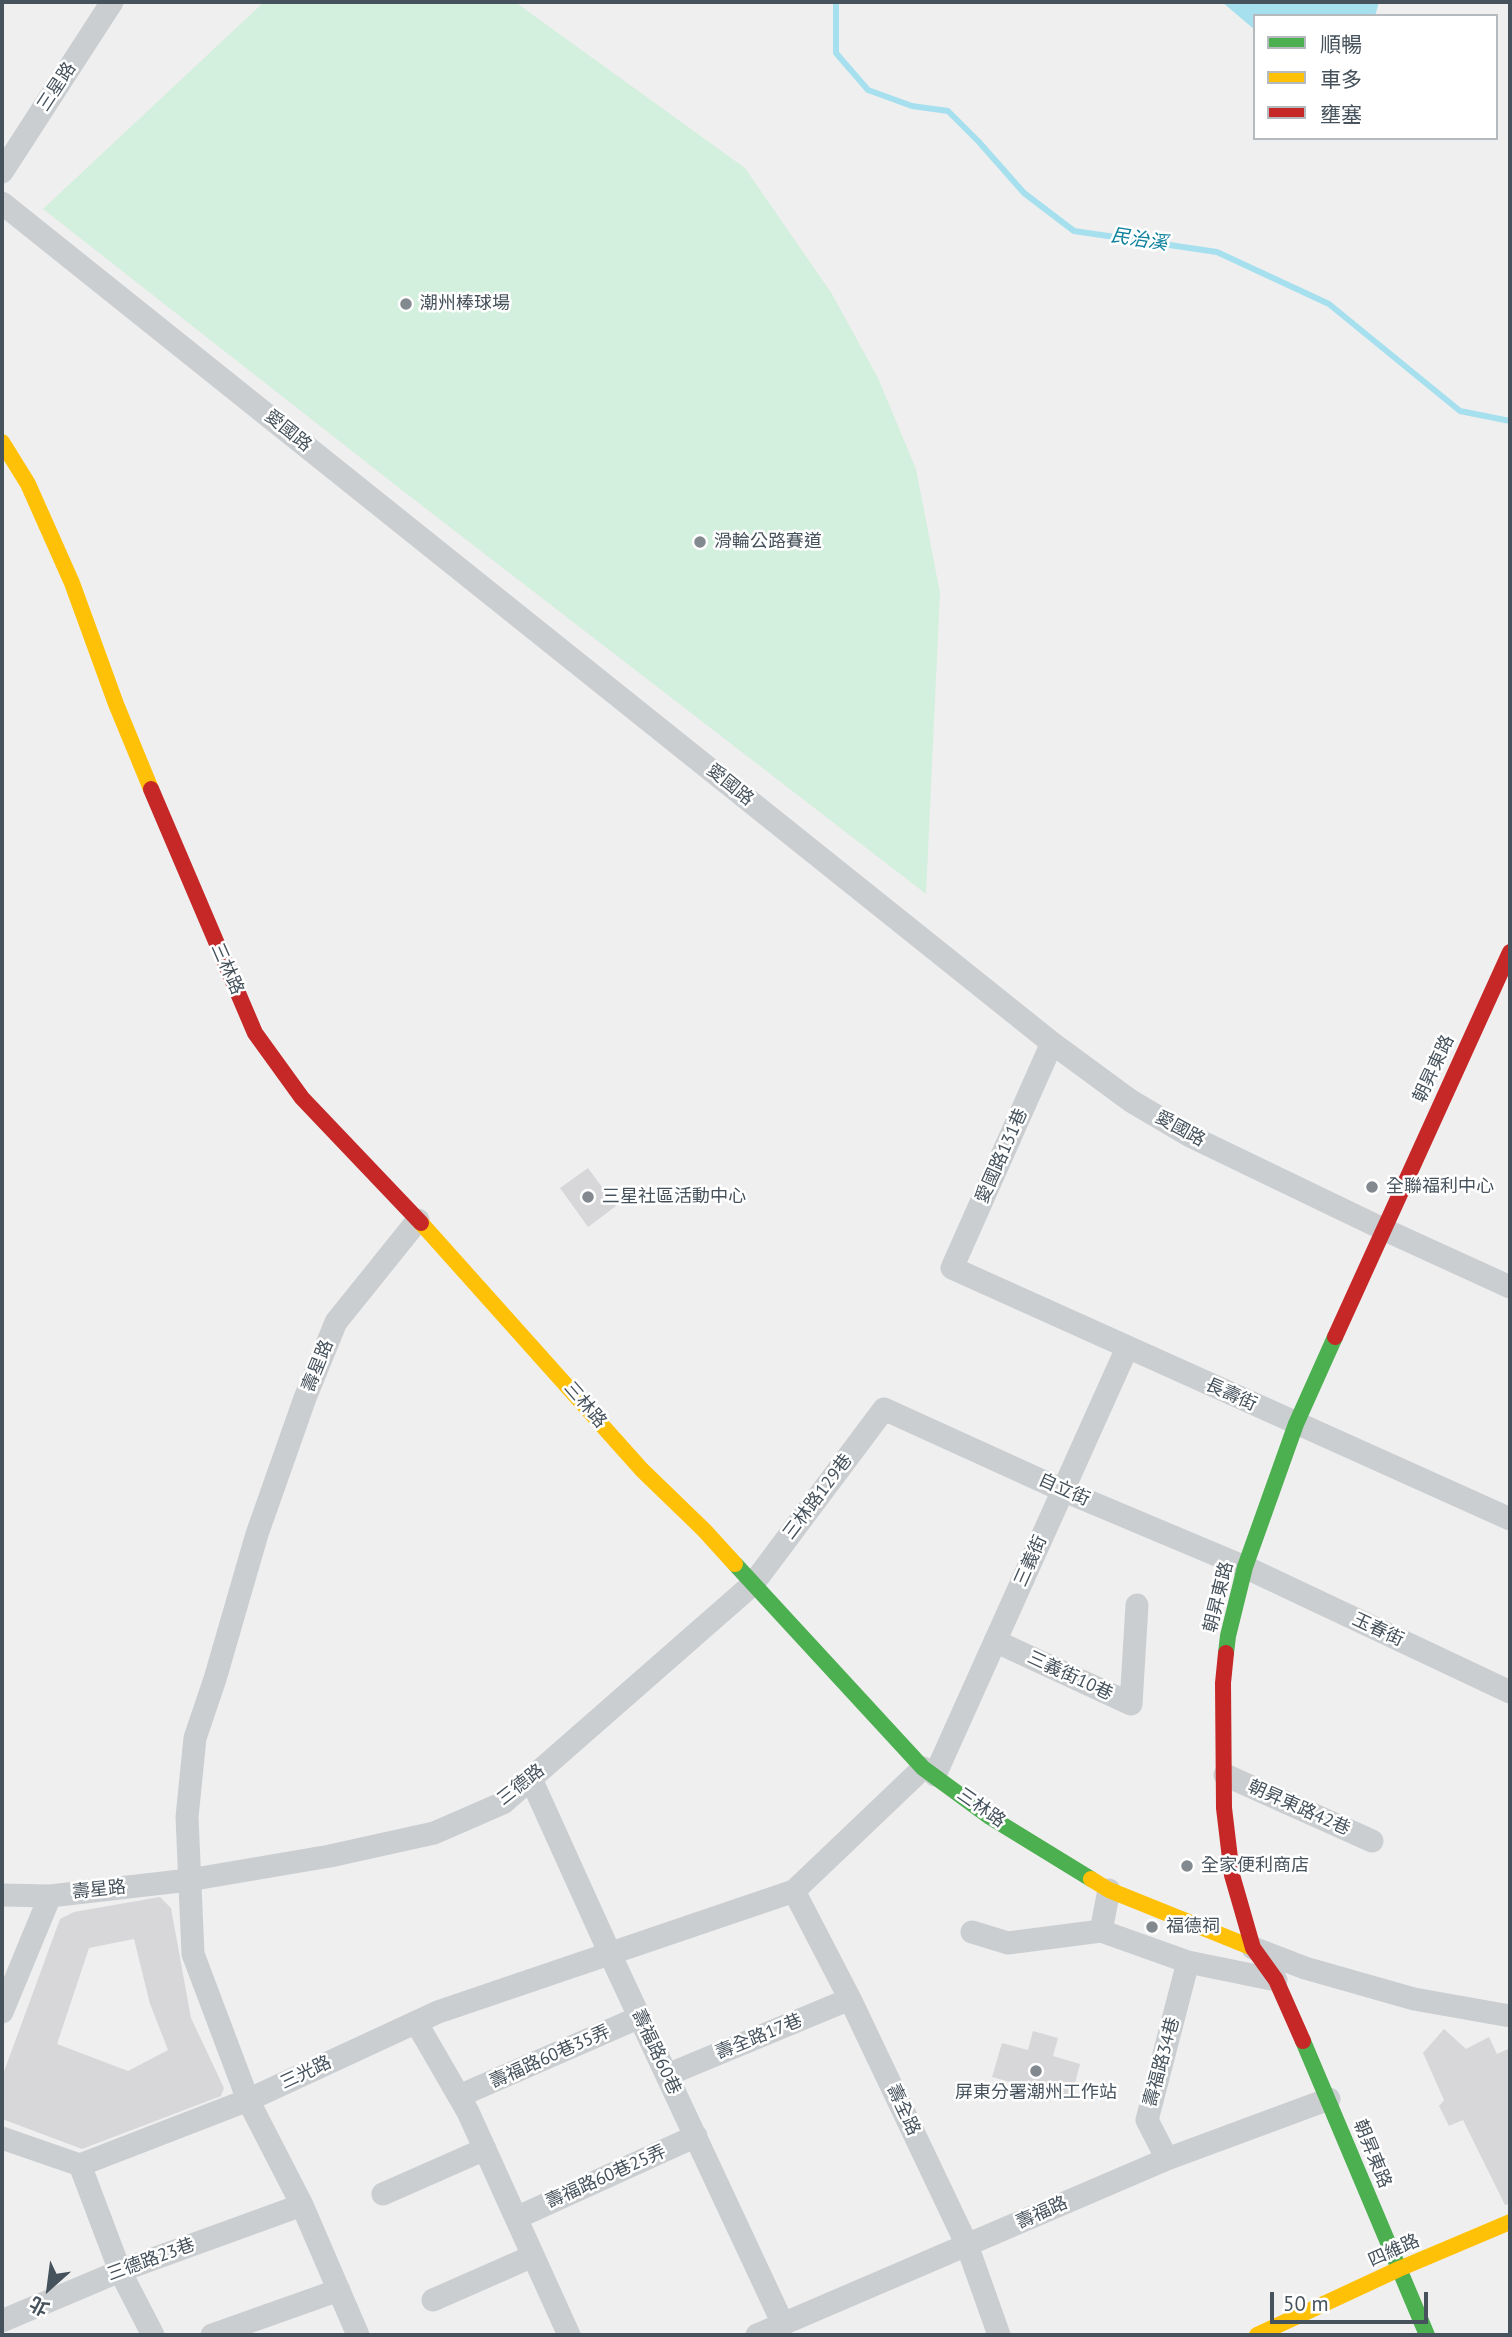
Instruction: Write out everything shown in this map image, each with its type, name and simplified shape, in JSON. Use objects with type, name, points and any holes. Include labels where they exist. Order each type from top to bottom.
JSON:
[{"type":"main road","name":"三林路","points":[[2,442],[28,484],[72,583],[163,819],[255,1033],[302,1098],[418,1220],[642,1470],[704,1530],[929,1772],[990,1817],[1109,1890],[1252,1948]]},
{"type":"main road","name":"朝昇東路","points":[[1427,2335],[1329,2099],[1276,1980],[1252,1948],[1232,1875],[1224,1808],[1224,1671],[1228,1636],[1245,1567],[1296,1424],[1510,952]]},
{"type":"main road","name":"四維路","points":[[1257,2335],[1399,2269],[1510,2222]]},
{"type":"street","name":"三星路","points":[[2,172],[112,2]]},
{"type":"street","name":"愛國路","points":[[2,203],[1052,1043],[1131,1101],[1192,1137],[1510,1287]]},
{"type":"street","name":"愛國路131巷","points":[[952,1268],[1052,1043]]},
{"type":"street","name":"壽星路","points":[[2,1895],[50,1896],[190,1880],[187,1817],[195,1738],[257,1534],[305,1398],[336,1322],[418,1220]]},
{"type":"street","name":"長壽街","points":[[952,1268],[1510,1519]]},
{"type":"street","name":"三義街","points":[[929,1772],[995,1642],[1127,1348]]},
{"type":"street","name":"三林路129巷","points":[[753,1584],[884,1409]]},
{"type":"street","name":"自立街","points":[[884,1409],[1062,1490],[1245,1567]]},
{"type":"street","name":"玉春街","points":[[1245,1567],[1510,1692]]},
{"type":"street","name":"三德路","points":[[190,1880],[330,1856],[434,1833],[503,1803],[753,1584]]},
{"type":"street","name":"三義街10巷","points":[[995,1642],[1131,1704],[1137,1605]]},
{"type":"street","points":[[611,1953],[794,1891],[929,1772]]},
{"type":"street","name":"朝昇東路42巷","points":[[1225,1775],[1372,1841]]},
{"type":"street","name":"壽福路60巷","points":[[531,1779],[783,2324]]},
{"type":"street","points":[[190,1880],[193,1954],[248,2100],[302,2205],[358,2335]]},
{"type":"street","points":[[1101,1931],[1109,1890]]},
{"type":"street","name":"壽全路","points":[[794,1891],[850,1999],[967,2245],[999,2335]]},
{"type":"street","name":"壽星路","points":[[2,2012],[50,1896]]},
{"type":"street","points":[[972,1932],[1008,1943],[1101,1931],[1188,1962],[1276,1980]]},
{"type":"street","name":"三林路","points":[[1252,1948],[1305,1968],[1414,2000],[1510,2016]]},
{"type":"street","name":"三光路","points":[[80,2165],[248,2100],[438,2012],[611,1953]]},
{"type":"street","name":"壽福路34巷","points":[[1167,2159],[1147,2120],[1188,1962]]},
{"type":"street","name":"壽全路17巷","points":[[667,2075],[850,1999]]},
{"type":"street","name":"壽福路60巷35弄","points":[[459,2096],[640,2017]]},
{"type":"street","points":[[416,2022],[459,2096],[485,2149],[569,2335]]},
{"type":"street","name":"壽福路","points":[[757,2335],[1167,2159],[1329,2099]]},
{"type":"street","name":"壽福路60巷25弄","points":[[516,2217],[696,2136]]},
{"type":"street","points":[[2,2138],[80,2165],[120,2271],[153,2335]]},
{"type":"street","points":[[383,2194],[485,2149]]},
{"type":"street","name":"三德路23巷","points":[[2,2321],[120,2271],[302,2205]]},
{"type":"street","points":[[433,2300],[533,2256]]},
{"type":"street","points":[[212,2335],[339,2290]]},
{"type":"green space","points":[[264,2],[515,2],[745,168],[832,294],[878,378],[916,469],[940,593],[926,894],[403,491],[43,209]]},
{"type":"water","points":[[1222,2],[1379,2],[1376,14],[1253,14],[1253,28]]},
{"type":"building","name":"三星社區活動中心","points":[[588,1168],[616,1206],[588,1227],[560,1188]]},
{"type":"building","points":[[160,1897],[171,1908],[191,2018],[224,2088],[221,2096],[82,2149],[2,2119],[2,2077],[60,1919],[74,1912]],"holes":[[[134,1939],[150,2004],[168,2050],[128,2071],[57,2044],[89,1948]]]},
{"type":"building","points":[[1444,2029],[1466,2049],[1489,2037],[1497,2054],[1510,2048],[1510,2204],[1505,2205],[1463,2120],[1449,2126],[1439,2106],[1444,2100],[1423,2053]]},
{"type":"building","name":"屏東分署潮州工作站","points":[[1033,2031],[1058,2038],[1053,2056],[1080,2064],[1071,2099],[992,2077],[1002,2043],[1028,2050]]},
{"type":"waterway","name":"民治溪","points":[[836,2],[836,53],[868,90],[912,106],[948,111],[1024,193],[1074,231],[1217,252],[1329,304],[1460,411],[1510,421]]},
{"type":"traffic: fast","points":[[1226,1653],[1245,1567],[1296,1424],[1335,1337]]},
{"type":"traffic: fast","points":[[735,1564],[923,1768],[990,1817],[1091,1879]]},
{"type":"traffic: fast","points":[[1303,2041],[1427,2335]]},
{"type":"traffic: slow","points":[[2,442],[28,484],[72,583],[116,704],[151,789]]},
{"type":"traffic: slow","points":[[421,1223],[642,1470],[735,1564]]},
{"type":"traffic: slow","points":[[1091,1879],[1109,1890],[1253,1948]]},
{"type":"traffic: slow","points":[[1257,2335],[1399,2269],[1510,2222]]},
{"type":"traffic: jam","points":[[151,789],[255,1033],[302,1098],[421,1223]]},
{"type":"traffic: jam","points":[[1335,1337],[1510,952]]},
{"type":"traffic: jam","points":[[1226,1653],[1223,1683],[1224,1808],[1232,1875],[1253,1948],[1276,1980],[1303,2041]]},
{"type":"place","name":"潮州棒球場","points":[[406,304]]},
{"type":"place","name":"滑輪公路賽道","points":[[700,542]]},
{"type":"place","name":"全聯福利中心","points":[[1372,1187]]},
{"type":"place","name":"三星社區活動中心","points":[[588,1197]]},
{"type":"place","name":"全家便利商店","points":[[1187,1866]]},
{"type":"place","name":"福德祠","points":[[1152,1927]]},
{"type":"place","name":"屏東分署潮州工作站","points":[[1036,2071]]}]
